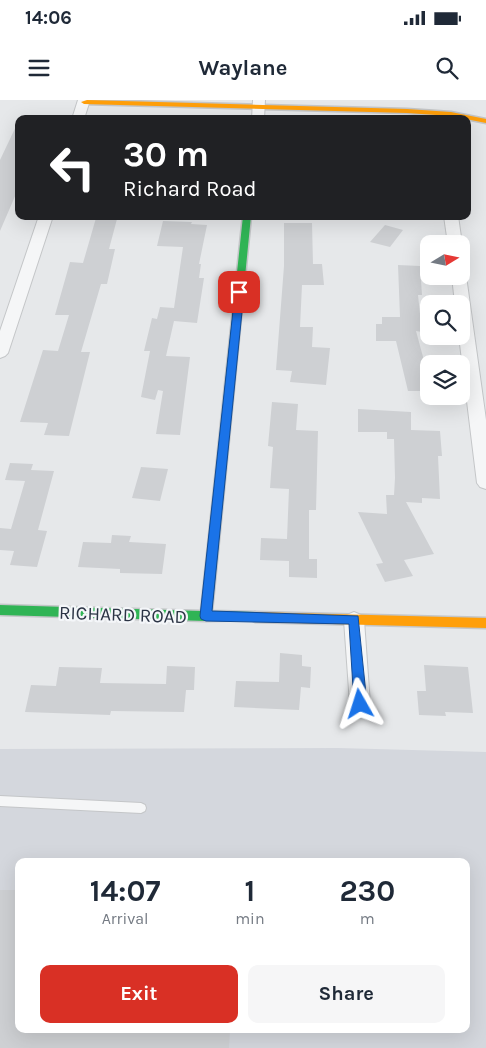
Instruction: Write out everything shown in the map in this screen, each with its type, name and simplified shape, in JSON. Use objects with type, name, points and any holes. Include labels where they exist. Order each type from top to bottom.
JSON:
[{"type":"street","points":[[79,115],[84,101],[417,115]]},
{"type":"street","points":[[471,119],[486,121]]},
{"type":"street","points":[[0,352],[45,220]]},
{"type":"street","points":[[206,616],[247,220]]},
{"type":"street","points":[[452,220],[454,235]]},
{"type":"street","points":[[460,285],[486,483]]},
{"type":"street","name":"RICHARD ROAD","points":[[0,610],[486,624]]},
{"type":"street","points":[[354,620],[360,704]]},
{"type":"lane","points":[[0,802],[141,808]]},
{"type":"shaded area","points":[[338,748],[486,752],[486,1048],[0,1048],[0,749]]},
{"type":"building","points":[[15,128],[15,196],[0,231],[0,160]]},
{"type":"building","points":[[95,220],[117,220],[109,249],[115,249],[107,284],[101,284],[81,352],[90,352],[69,436],[44,435],[48,423],[20,422],[43,350],[58,351],[69,315],[55,315],[70,262],[83,263]]},
{"type":"building","points":[[163,221],[192,222],[191,224],[207,225],[199,264],[201,264],[199,278],[204,278],[197,323],[174,321],[166,356],[190,357],[180,435],[156,434],[163,391],[158,390],[155,400],[141,397],[150,351],[144,351],[152,318],[157,319],[160,307],[174,308],[183,247],[157,246]]},
{"type":"building","points":[[284,223],[312,223],[313,264],[322,264],[324,285],[302,285],[300,327],[313,327],[312,347],[330,348],[326,385],[290,382],[292,371],[276,370],[284,266]]},
{"type":"building","points":[[385,225],[403,230],[390,247],[370,242]]},
{"type":"building","points":[[398,265],[420,266],[422,295],[418,295],[420,332],[416,331],[422,355],[420,355],[420,391],[408,391],[396,341],[376,341],[376,324],[382,324],[382,317],[400,317]]},
{"type":"building","points":[[272,402],[298,404],[296,430],[318,431],[316,510],[309,510],[309,559],[317,559],[317,578],[289,577],[289,561],[260,560],[261,538],[287,539],[289,489],[270,488],[273,447],[268,446]]},
{"type":"building","points":[[358,409],[411,412],[411,430],[440,431],[442,456],[438,456],[440,499],[422,498],[422,503],[406,502],[434,554],[404,560],[413,576],[385,582],[376,564],[383,563],[358,512],[387,514],[386,495],[394,495],[395,478],[394,439],[387,439],[387,432],[358,432]]},
{"type":"building","points":[[10,463],[33,464],[31,470],[54,471],[38,530],[47,531],[37,567],[10,565],[14,551],[0,550],[0,528],[11,529],[25,481],[5,480]]},
{"type":"building","points":[[141,467],[168,469],[160,501],[132,498]]},
{"type":"building","points":[[112,535],[131,536],[129,542],[166,544],[162,574],[120,573],[120,569],[78,567],[83,542],[111,543]]},
{"type":"building","points":[[280,653],[302,655],[302,666],[311,667],[310,688],[301,687],[299,710],[234,707],[236,681],[279,682]]},
{"type":"building","points":[[424,665],[468,667],[473,713],[445,712],[446,716],[419,715],[417,691],[426,691]]},
{"type":"building","points":[[167,666],[195,667],[194,690],[186,690],[184,712],[111,711],[110,715],[25,712],[31,685],[56,686],[59,667],[102,668],[100,683],[166,684]]},
{"type":"building","points":[[0,890],[15,890],[15,1033],[230,1033],[229,1048],[0,1048]]},
{"type":"traffic: fast","points":[[206,616],[247,220]]},
{"type":"traffic: fast","points":[[0,610],[255,617]]},
{"type":"traffic: slow","points":[[84,102],[407,111],[456,115]]},
{"type":"traffic: slow","points":[[471,118],[486,121]]},
{"type":"traffic: slow","points":[[255,617],[486,623]]},
{"type":"route","points":[[239,292],[206,616],[354,620],[360,704]]}]
